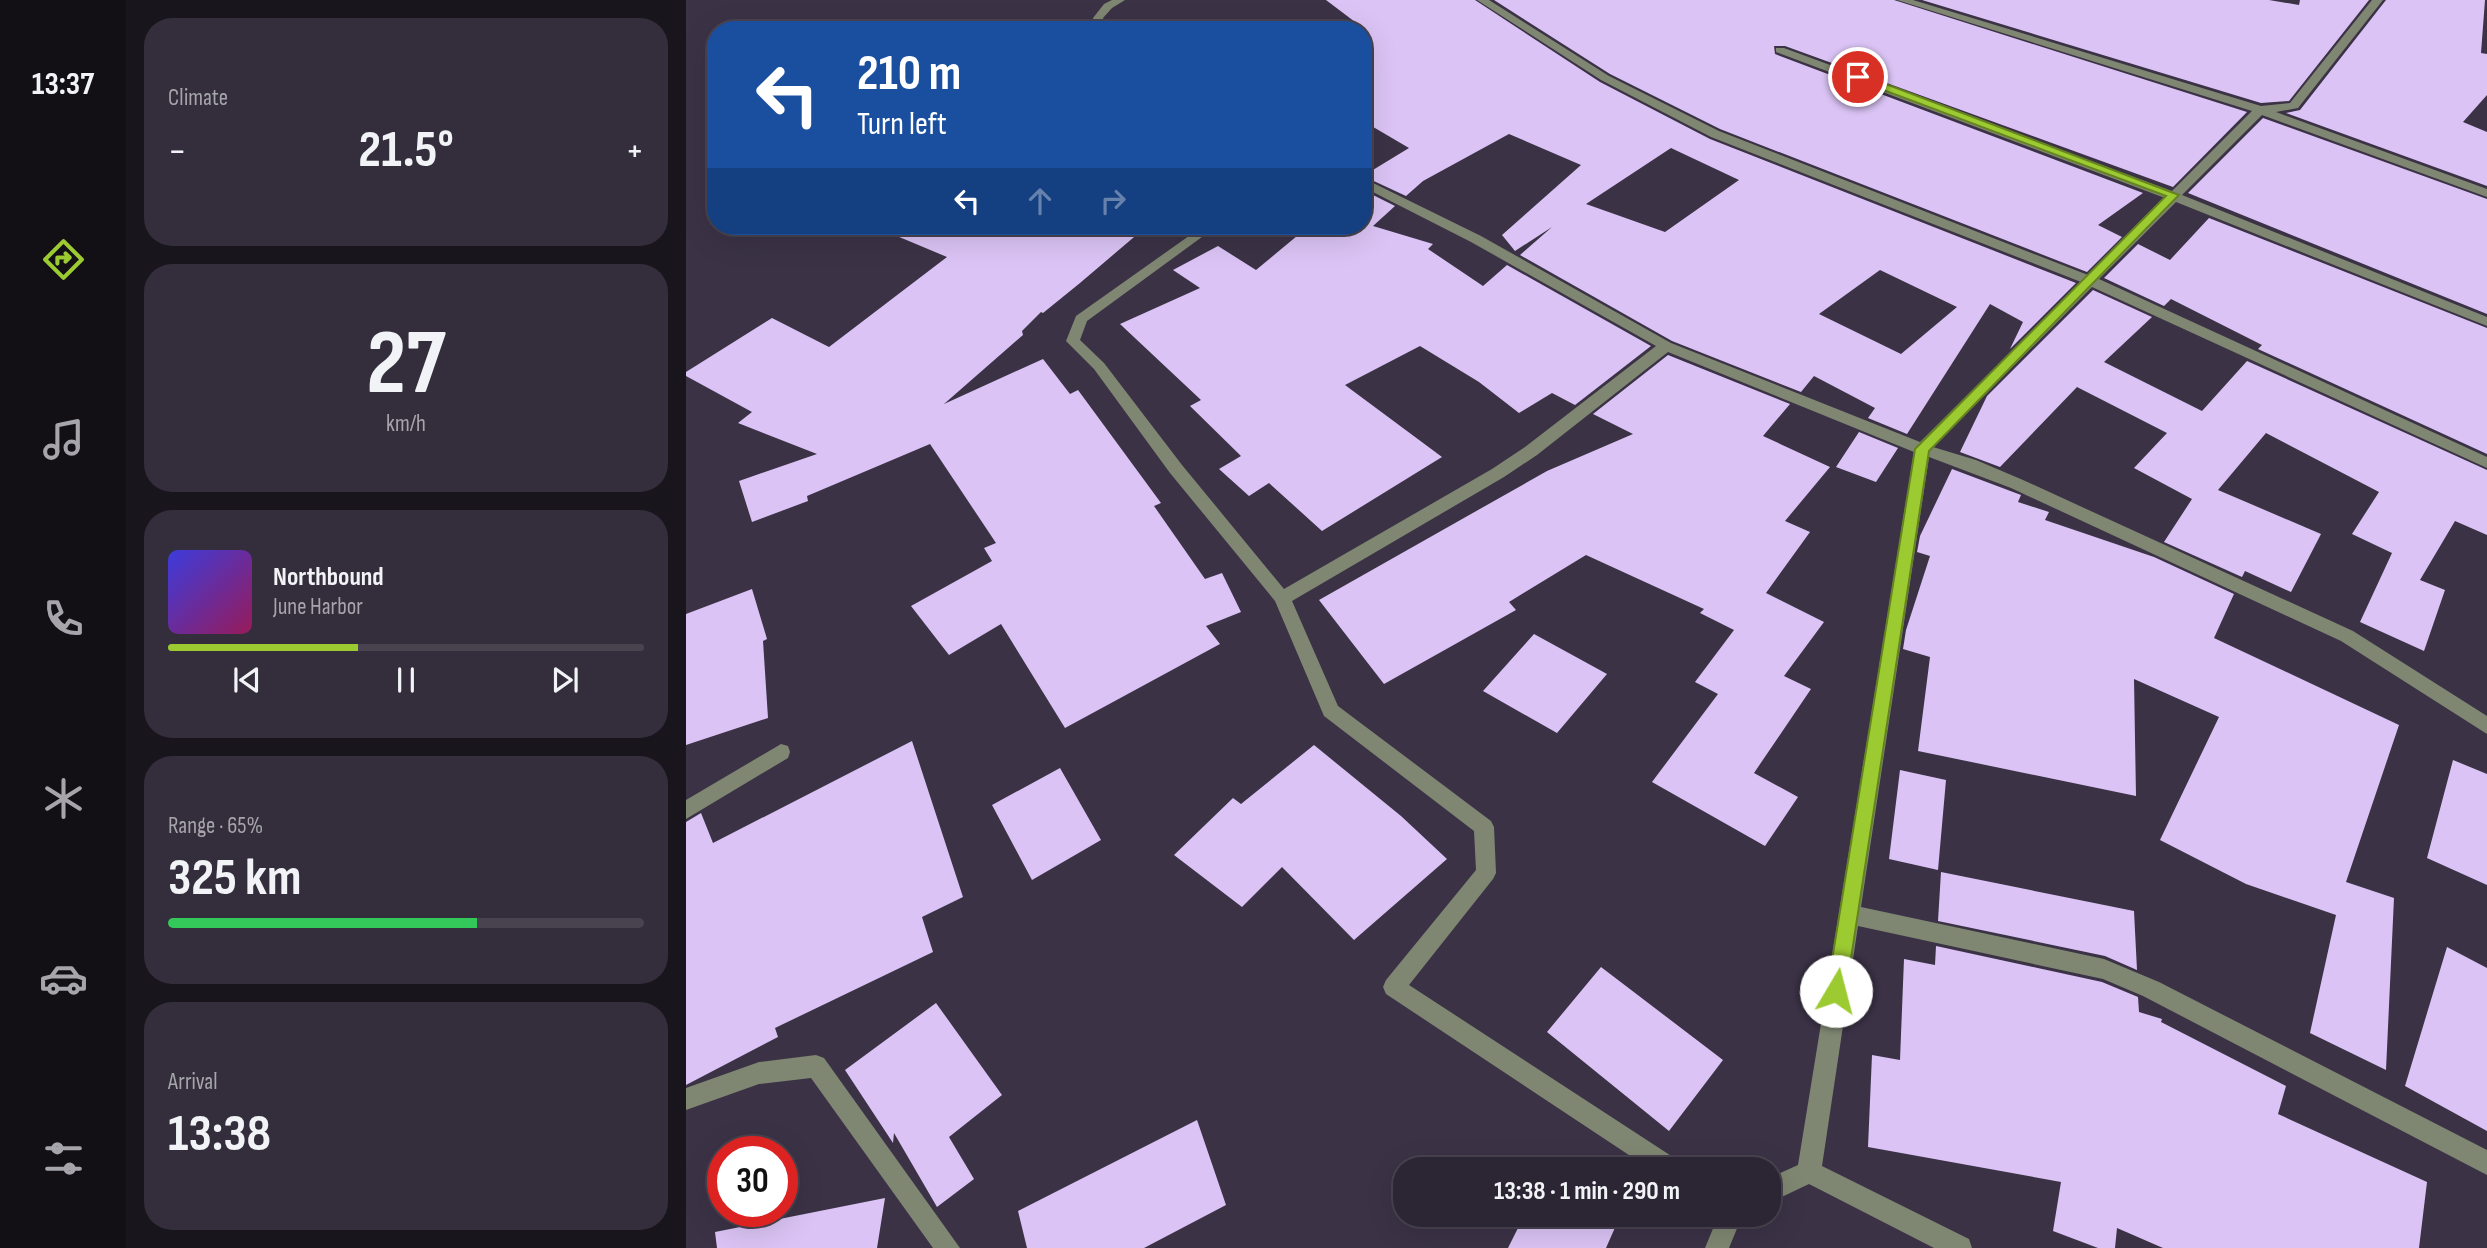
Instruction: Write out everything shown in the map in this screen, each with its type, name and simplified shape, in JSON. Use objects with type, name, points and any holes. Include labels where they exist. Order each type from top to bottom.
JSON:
[{"type":"street","points":[[1099,21],[1098,18],[1108,6],[1120,0]]},
{"type":"street","points":[[1482,0],[1605,78],[1715,134],[2091,281],[2487,463]]},
{"type":"street","points":[[1902,0],[2260,110],[2487,193]]},
{"type":"street","points":[[1809,1172],[1922,449],[2260,110],[2294,106],[2378,0]]},
{"type":"street","points":[[1780,50],[1936,104],[2174,195],[2487,322]]},
{"type":"street","points":[[1372,187],[1476,239],[1666,346],[1922,449],[1970,464],[2017,484],[2347,636],[2487,726]]},
{"type":"street","points":[[1199,235],[1081,320],[1073,341],[1099,366],[1176,469],[1282,598],[1331,711],[1484,827],[1486,873],[1394,987],[1653,1157]]},
{"type":"street","points":[[1282,598],[1498,473],[1531,451],[1666,346]]},
{"type":"street","points":[[686,810],[781,752]]},
{"type":"street","points":[[1848,914],[2104,969],[2151,989],[2487,1163]]},
{"type":"street","points":[[686,1099],[759,1073],[816,1066],[948,1248]]},
{"type":"street","points":[[1781,1185],[1809,1172]]},
{"type":"street","points":[[1809,1172],[1960,1248]]},
{"type":"street","points":[[1717,1248],[1726,1227]]},
{"type":"building","points":[[1326,0],[1475,0],[1600,82],[1710,139],[2076,283],[2010,349],[2023,322],[1990,304],[1907,434],[1868,418],[1875,408],[1814,376],[1801,392],[1672,341],[1520,255],[1552,227],[1515,251],[1502,235],[1581,165],[1509,134],[1423,181],[1406,196],[1372,180],[1372,171],[1409,148],[1372,126],[1372,21],[1354,21]],"holes":[[[1671,148],[1739,180],[1665,232],[1586,204]],[[1880,270],[1957,307],[1901,354],[1819,314]]]},
{"type":"building","points":[[1494,0],[1894,0],[2247,112],[2173,187],[1785,46],[1774,46],[1775,54],[2143,193],[2098,225],[2122,237],[2087,272],[1720,129],[1610,74]]},
{"type":"building","points":[[1922,0],[2269,0],[2299,5],[2300,0],[2369,0],[2289,101],[2261,103]]},
{"type":"building","points":[[2386,0],[2485,0],[2481,53],[2487,54],[2487,95],[2463,122],[2487,132],[2487,186],[2286,113],[2300,110]]},
{"type":"building","points":[[2263,118],[2487,199],[2487,314],[2188,193]]},
{"type":"building","points":[[1372,194],[1395,206],[1373,226],[1433,244],[1428,249],[1483,286],[1507,265],[1651,346],[1575,405],[1552,393],[1519,413],[1479,382],[1420,346],[1345,385],[1442,457],[1322,531],[1269,483],[1249,496],[1219,469],[1241,456],[1190,406],[1201,400],[1120,324],[1200,288],[1173,270],[1218,246],[1256,270],[1298,235],[1372,235]]},
{"type":"building","points":[[2209,218],[2487,328],[2487,454],[2258,349],[2262,345],[2171,299],[2164,306],[2104,278],[2138,244],[2170,260]]},
{"type":"building","points":[[894,235],[1136,235],[1041,312],[1022,331],[1023,335],[944,404],[1043,359],[1070,394],[1078,390],[1161,503],[1154,506],[1205,579],[1222,573],[1241,612],[1206,626],[1220,644],[1065,728],[1001,624],[949,655],[911,606],[992,561],[984,548],[996,543],[930,444],[807,496],[808,501],[752,522],[739,481],[817,454],[738,423],[752,412],[686,376],[686,372],[772,318],[829,347],[947,257]]},
{"type":"building","points":[[2093,290],[2152,317],[2104,362],[2202,411],[2247,361],[2487,470],[2487,535],[2455,521],[2420,580],[2445,590],[2424,651],[2360,622],[2392,553],[2352,534],[2379,492],[2266,433],[2218,490],[2321,534],[2291,592],[2245,571],[2242,577],[2164,542],[2192,499],[2134,468],[2167,433],[2077,387],[2000,467],[1960,452],[1987,396]]},
{"type":"building","points":[[1668,355],[1790,404],[1763,436],[1830,467],[1785,521],[1810,532],[1766,593],[1824,622],[1784,676],[1811,689],[1754,773],[1798,797],[1765,846],[1652,782],[1718,694],[1695,682],[1734,630],[1700,613],[1704,609],[1586,555],[1509,602],[1516,610],[1384,684],[1319,600],[1547,471],[1633,434],[1593,414]]},
{"type":"building","points":[[1859,432],[1898,448],[1876,482],[1836,467]]},
{"type":"building","points":[[1952,469],[2021,495],[2018,502],[2049,512],[2045,520],[2154,557],[2234,594],[2214,638],[2399,725],[2346,882],[2394,898],[2386,1070],[2310,1033],[2336,915],[2246,884],[2160,840],[2219,717],[2134,679],[2136,796],[1918,751],[1930,657],[1903,649],[1906,630],[1930,556],[1917,552],[1920,536]]},
{"type":"building","points":[[752,589],[767,639],[763,641],[768,718],[686,745],[686,614]]},
{"type":"building","points":[[1534,634],[1607,674],[1557,733],[1483,691]]},
{"type":"building","points":[[912,741],[963,897],[922,917],[933,952],[775,1028],[778,1037],[686,1085],[686,822],[701,813],[713,843]]},
{"type":"building","points":[[1314,745],[1401,816],[1447,859],[1354,940],[1282,867],[1242,907],[1174,855],[1233,798],[1241,804]]},
{"type":"building","points":[[2453,760],[2487,774],[2487,885],[2427,858]]},
{"type":"building","points":[[1060,768],[1101,840],[1032,880],[992,805]]},
{"type":"building","points":[[1900,770],[1946,780],[1938,870],[1889,859]]},
{"type":"building","points":[[1941,872],[2134,911],[2137,970],[2105,956],[1938,921]]},
{"type":"building","points":[[1936,946],[2102,982],[2138,997],[2139,1012],[2162,1019],[2161,1022],[2286,1086],[2278,1114],[2427,1182],[2419,1248],[2163,1248],[2117,1228],[2115,1248],[2098,1248],[2053,1231],[2061,1182],[1868,1147],[1872,1055],[1900,1060],[1904,959],[1935,965]]},
{"type":"building","points":[[2447,947],[2487,968],[2487,1131],[2405,1086]]},
{"type":"building","points":[[1601,967],[1723,1060],[1669,1131],[1547,1032]]},
{"type":"building","points":[[936,1003],[1002,1095],[949,1137],[974,1179],[937,1207],[894,1133],[893,1143],[845,1070]]},
{"type":"building","points":[[1197,1120],[1226,1205],[1144,1248],[1027,1248],[1018,1211]]},
{"type":"building","points":[[885,1198],[877,1248],[717,1248],[715,1232],[740,1227],[798,1227],[798,1215]]},
{"type":"building","points":[[1518,1227],[1615,1227],[1606,1248],[1508,1248]]},
{"type":"route","points":[[1836,991],[1922,449],[2174,195],[1858,77]]}]
